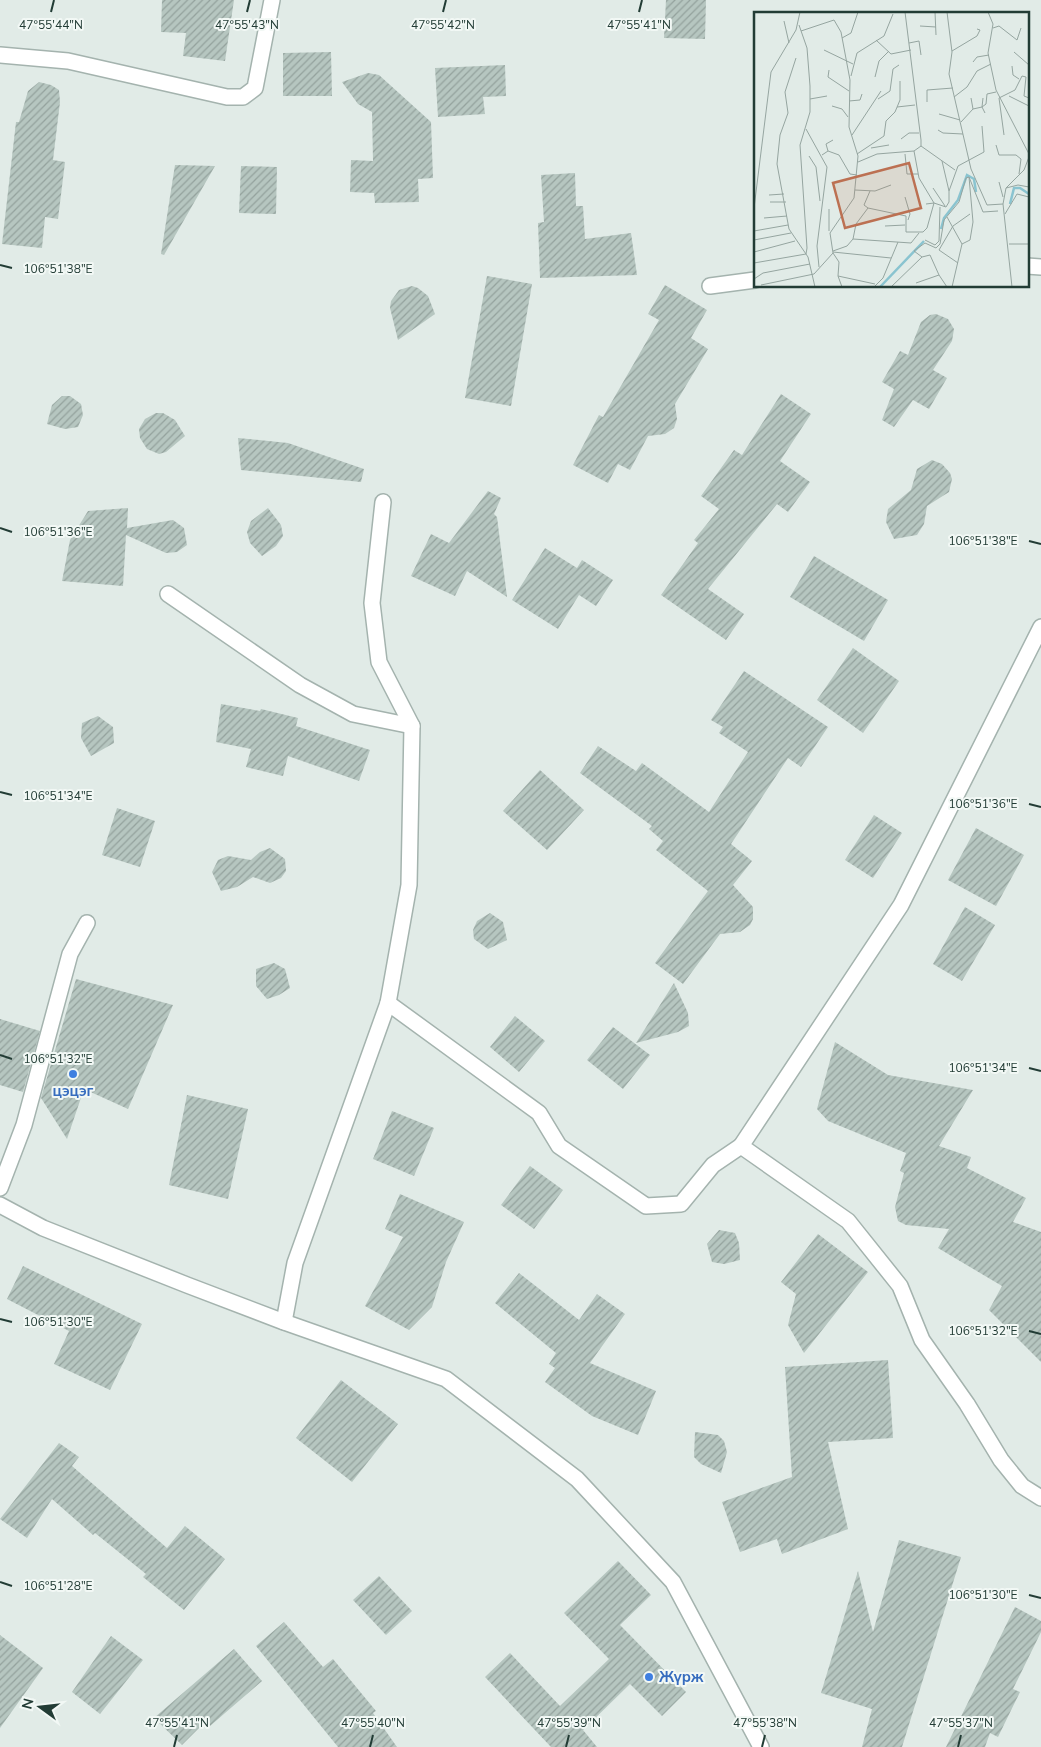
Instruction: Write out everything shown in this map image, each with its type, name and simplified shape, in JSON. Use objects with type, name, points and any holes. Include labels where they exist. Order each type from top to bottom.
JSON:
[{"type":"street","points":[[0,55],[68,61],[227,97],[243,97],[255,88],[272,0]]},
{"type":"street","points":[[1028,266],[1041,267]]},
{"type":"street","points":[[710,286],[754,280]]},
{"type":"street","points":[[284,1322],[295,1263],[388,1003],[409,885],[412,726],[379,662],[372,603],[384,502]]},
{"type":"street","points":[[168,594],[300,685],[353,714],[412,726]]},
{"type":"street","points":[[388,1003],[539,1113],[559,1146],[646,1206],[681,1204],[713,1165],[741,1146],[901,905],[1041,627]]},
{"type":"street","points":[[0,1188],[24,1125],[70,954],[87,923]]},
{"type":"street","points":[[741,1146],[848,1221],[900,1286],[922,1340],[967,1404],[1000,1460],[1022,1486],[1041,1498]]},
{"type":"street","points":[[0,1205],[43,1228],[284,1322],[446,1379],[577,1479],[673,1582],[762,1747]]},
{"type":"building","points":[[162,0],[234,0],[225,61],[183,56],[186,33],[161,32]]},
{"type":"building","points":[[666,0],[706,0],[705,39],[664,38]]},
{"type":"building","points":[[331,52],[332,96],[283,96],[283,53]]},
{"type":"building","points":[[505,65],[506,96],[483,97],[485,114],[438,117],[435,68]]},
{"type":"building","points":[[368,73],[379,75],[431,122],[433,178],[418,179],[419,202],[375,203],[374,193],[350,192],[351,160],[373,161],[372,112],[358,104],[342,82]]},
{"type":"building","points":[[39,82],[51,85],[59,90],[60,102],[53,160],[65,162],[58,219],[45,217],[42,248],[2,244],[16,122],[19,122],[28,91]]},
{"type":"building","points":[[175,165],[215,166],[164,255],[161,254]]},
{"type":"building","points":[[241,166],[277,167],[276,214],[239,213]]},
{"type":"building","points":[[575,173],[576,206],[583,206],[585,239],[631,233],[637,275],[540,278],[538,223],[544,222],[541,175]]},
{"type":"building","points":[[487,276],[532,284],[511,406],[465,398]]},
{"type":"building","points":[[665,285],[707,310],[691,338],[708,349],[675,404],[677,419],[674,428],[665,434],[648,436],[630,470],[618,464],[608,483],[573,465],[599,415],[603,417],[659,320],[648,314]]},
{"type":"building","points":[[412,286],[428,296],[435,314],[398,340],[390,308],[391,301],[399,290]]},
{"type":"building","points":[[936,314],[948,319],[954,329],[952,341],[933,370],[947,378],[929,409],[913,400],[894,427],[882,420],[894,389],[882,382],[900,351],[908,355],[921,322],[930,315]]},
{"type":"building","points":[[781,394],[811,414],[780,461],[810,482],[788,512],[777,504],[708,589],[744,614],[726,640],[661,595],[698,543],[694,540],[719,509],[701,496],[734,450],[742,455]]},
{"type":"building","points":[[62,396],[70,396],[81,404],[83,415],[78,427],[65,429],[47,424],[52,405]]},
{"type":"building","points":[[156,413],[163,413],[175,420],[185,436],[166,452],[159,454],[147,449],[140,438],[139,429],[145,419]]},
{"type":"building","points":[[238,438],[288,443],[364,469],[361,482],[241,470]]},
{"type":"building","points":[[932,460],[942,464],[950,473],[952,479],[949,492],[927,506],[924,524],[917,535],[894,539],[886,522],[888,509],[911,490],[917,469]]},
{"type":"building","points":[[488,491],[501,498],[494,514],[497,517],[507,597],[467,571],[455,596],[411,576],[431,534],[449,543]]},
{"type":"building","points":[[128,508],[127,528],[173,520],[184,528],[187,545],[177,552],[166,553],[126,535],[123,586],[62,581],[70,540],[88,511]]},
{"type":"building","points":[[268,508],[281,525],[283,536],[276,546],[262,556],[250,543],[247,532],[251,521]]},
{"type":"building","points":[[545,548],[577,568],[582,560],[613,580],[596,606],[579,595],[558,629],[512,600]]},
{"type":"building","points":[[814,556],[888,600],[864,641],[790,597]]},
{"type":"building","points":[[853,648],[899,681],[863,733],[817,700]]},
{"type":"building","points":[[744,671],[828,727],[801,767],[788,758],[731,844],[752,861],[733,885],[753,907],[753,919],[750,925],[740,932],[720,934],[683,984],[655,963],[708,891],[656,850],[663,841],[649,829],[652,826],[580,773],[598,746],[636,771],[642,763],[709,812],[748,752],[719,733],[723,727],[711,720]]},
{"type":"building","points":[[221,704],[260,711],[261,709],[298,718],[296,726],[370,750],[359,781],[288,756],[283,776],[246,767],[251,749],[216,742]]},
{"type":"building","points":[[98,716],[113,727],[114,743],[91,756],[81,738],[82,723]]},
{"type":"building","points":[[540,770],[584,810],[547,850],[503,811]]},
{"type":"building","points":[[117,808],[155,821],[140,867],[102,855]]},
{"type":"building","points":[[874,815],[902,833],[873,878],[845,860]]},
{"type":"building","points":[[976,828],[1024,855],[996,906],[948,880]]},
{"type":"building","points":[[270,848],[285,859],[286,871],[281,878],[270,883],[253,877],[237,887],[221,891],[212,872],[218,860],[228,856],[251,860],[260,852]]},
{"type":"building","points":[[965,907],[995,925],[962,981],[933,964]]},
{"type":"building","points":[[490,913],[503,922],[507,940],[488,949],[474,939],[473,930],[477,921]]},
{"type":"building","points":[[274,963],[285,969],[290,988],[279,995],[267,999],[256,986],[256,969]]},
{"type":"building","points":[[76,979],[173,1005],[128,1109],[84,1089],[67,1139],[41,1098]]},
{"type":"building","points":[[674,983],[688,1013],[689,1026],[678,1032],[636,1043]]},
{"type":"building","points":[[515,1016],[545,1041],[519,1072],[490,1047]]},
{"type":"building","points":[[0,1019],[40,1031],[23,1092],[0,1085]]},
{"type":"building","points":[[613,1027],[650,1055],[623,1089],[587,1060]]},
{"type":"building","points":[[835,1042],[888,1075],[973,1090],[939,1146],[971,1157],[967,1168],[1026,1198],[1013,1222],[1041,1232],[1041,1362],[989,1310],[1002,1286],[938,1248],[949,1229],[906,1225],[898,1221],[895,1207],[904,1173],[900,1171],[906,1153],[828,1121],[817,1109]]},
{"type":"building","points":[[187,1095],[248,1109],[228,1199],[169,1185]]},
{"type":"building","points":[[392,1111],[434,1128],[414,1176],[373,1159]]},
{"type":"building","points":[[530,1166],[563,1190],[534,1229],[501,1205]]},
{"type":"building","points":[[400,1194],[464,1222],[446,1262],[432,1307],[409,1330],[365,1306],[403,1237],[385,1229]]},
{"type":"building","points":[[719,1230],[735,1233],[739,1243],[740,1260],[724,1264],[712,1262],[707,1244]]},
{"type":"building","points":[[818,1234],[868,1272],[804,1353],[788,1325],[796,1294],[781,1282]]},
{"type":"building","points":[[23,1266],[142,1324],[110,1390],[54,1364],[69,1331],[7,1299]]},
{"type":"building","points":[[519,1273],[579,1320],[597,1294],[625,1314],[590,1363],[656,1391],[638,1435],[592,1416],[545,1382],[555,1368],[549,1364],[556,1353],[495,1303]]},
{"type":"building","points":[[888,1360],[893,1438],[828,1442],[848,1529],[782,1554],[777,1539],[740,1552],[722,1502],[792,1477],[785,1367]]},
{"type":"building","points":[[341,1380],[398,1424],[352,1482],[296,1438]]},
{"type":"building","points":[[695,1432],[718,1435],[724,1441],[727,1452],[721,1473],[701,1464],[694,1457]]},
{"type":"building","points":[[59,1443],[79,1457],[72,1466],[167,1548],[185,1526],[225,1559],[184,1610],[143,1577],[146,1574],[95,1533],[93,1535],[52,1499],[27,1538],[0,1519]]},
{"type":"building","points":[[899,1540],[961,1557],[902,1747],[862,1747],[872,1709],[821,1693],[858,1571],[873,1632]]},
{"type":"building","points":[[618,1561],[651,1595],[620,1625],[686,1692],[662,1716],[630,1684],[583,1730],[597,1747],[551,1747],[485,1677],[510,1653],[560,1706],[609,1659],[564,1613]]},
{"type":"building","points":[[379,1576],[412,1611],[386,1635],[353,1600]]},
{"type":"building","points":[[1015,1607],[1041,1621],[1041,1632],[1013,1689],[1020,1692],[998,1737],[990,1733],[985,1747],[946,1747]]},
{"type":"building","points":[[284,1622],[323,1667],[333,1659],[376,1711],[373,1713],[397,1747],[338,1747],[256,1646]]},
{"type":"building","points":[[0,1635],[43,1668],[0,1728]]},
{"type":"building","points":[[111,1636],[143,1660],[100,1714],[72,1692]]},
{"type":"building","points":[[234,1649],[262,1681],[210,1726],[206,1721],[182,1745],[154,1718]]},
{"type":"place","name":"цэцэг","points":[[73,1074]]},
{"type":"place","name":"Жүрж","points":[[649,1677]]}]
